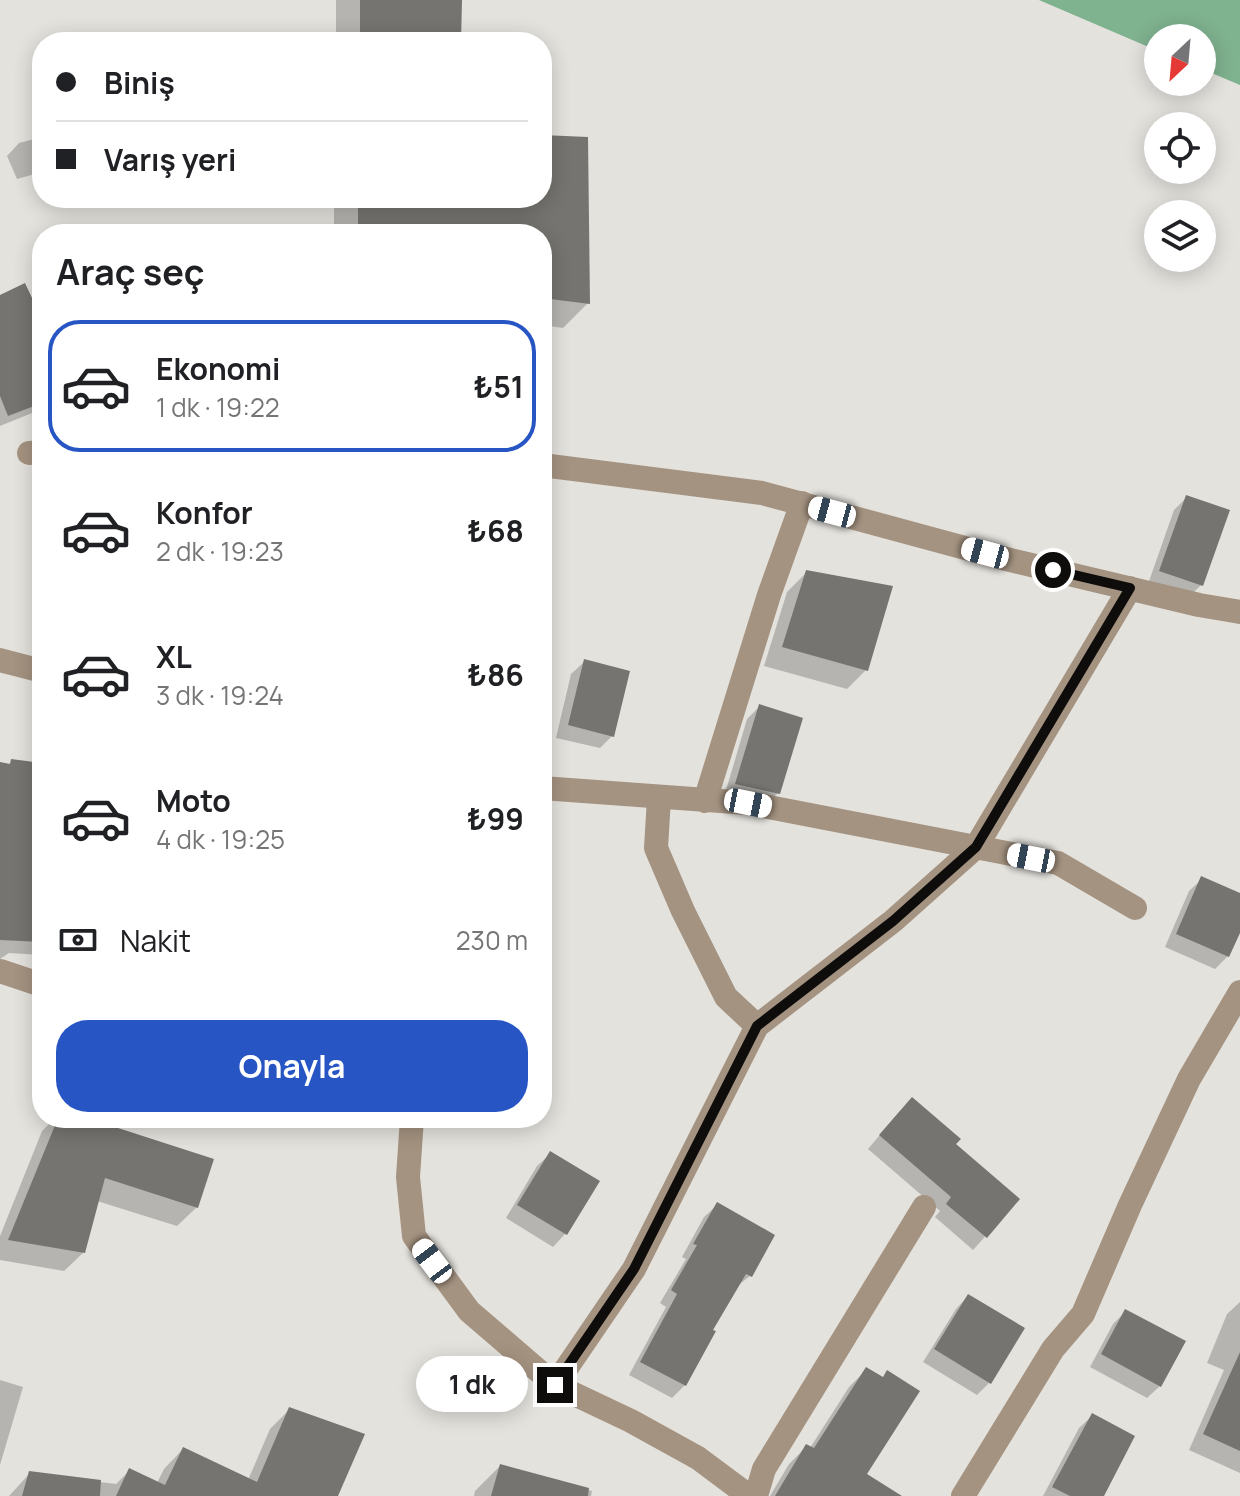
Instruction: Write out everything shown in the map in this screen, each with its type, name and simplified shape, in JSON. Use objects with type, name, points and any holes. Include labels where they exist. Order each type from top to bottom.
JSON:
[{"type":"street","points":[[552,466],[762,493],[1002,558],[1240,612]]},
{"type":"street","points":[[705,801],[769,595],[802,503]]},
{"type":"street","points":[[555,1385],[634,1269],[757,1026],[893,921],[976,847],[1130,588]]},
{"type":"street","points":[[0,660],[32,668]]},
{"type":"street","points":[[552,788],[748,803],[1058,863],[1135,908]]},
{"type":"street","points":[[659,798],[656,848],[683,911],[726,997],[757,1026]]},
{"type":"street","points":[[0,971],[32,982]]},
{"type":"street","points":[[963,1496],[1053,1349],[1083,1314],[1189,1079],[1240,992]]},
{"type":"street","points":[[411,1128],[408,1177],[414,1236],[469,1311],[555,1385],[631,1421],[698,1458],[749,1496]]},
{"type":"street","points":[[756,1496],[764,1469],[924,1207]]},
{"type":"green space","points":[[1039,0],[1240,0],[1240,85],[1216,75],[1216,24],[1144,24],[1144,45]]},
{"type":"building","points":[[360,0],[462,0],[461,32],[360,32]]},
{"type":"building","points":[[552,135],[588,137],[590,304],[552,299],[552,224],[358,224],[358,208],[552,208]]},
{"type":"building","points":[[25,283],[32,298],[32,407],[8,416],[0,396],[0,295]]},
{"type":"building","points":[[1186,495],[1230,510],[1203,586],[1159,571]]},
{"type":"building","points":[[806,570],[893,586],[868,671],[782,647]]},
{"type":"building","points":[[584,659],[630,671],[614,737],[568,725]]},
{"type":"building","points":[[759,704],[803,718],[780,794],[735,784]]},
{"type":"building","points":[[11,759],[32,762],[32,942],[0,940],[0,762],[10,764]]},
{"type":"building","points":[[1201,876],[1240,893],[1240,933],[1229,957],[1176,934]]},
{"type":"building","points":[[912,1097],[961,1139],[956,1144],[1020,1199],[987,1238],[946,1204],[951,1197],[879,1135]]},
{"type":"building","points":[[54,1128],[118,1128],[214,1159],[198,1208],[105,1178],[85,1253],[8,1240]]},
{"type":"building","points":[[550,1151],[600,1181],[567,1235],[517,1205]]},
{"type":"building","points":[[717,1202],[775,1235],[752,1277],[746,1274],[713,1330],[716,1331],[686,1386],[640,1362],[677,1294],[671,1290]]},
{"type":"building","points":[[968,1294],[1025,1328],[991,1384],[934,1349]]},
{"type":"building","points":[[1125,1309],[1186,1341],[1161,1387],[1101,1354]]},
{"type":"building","points":[[1240,1352],[1240,1451],[1203,1434]]},
{"type":"building","points":[[866,1367],[883,1377],[887,1370],[920,1391],[867,1474],[902,1496],[775,1496],[806,1444],[814,1448]]},
{"type":"building","points":[[289,1407],[365,1434],[338,1496],[116,1496],[129,1468],[165,1485],[183,1447],[257,1482]]},
{"type":"building","points":[[1092,1413],[1135,1436],[1104,1496],[1070,1496],[1052,1487]]},
{"type":"building","points":[[500,1464],[589,1488],[588,1496],[491,1496]]},
{"type":"building","points":[[29,1471],[101,1480],[100,1496],[22,1496]]},
{"type":"route","points":[[555,1385],[634,1269],[757,1026],[893,921],[976,847],[1130,588],[1053,570]]}]
